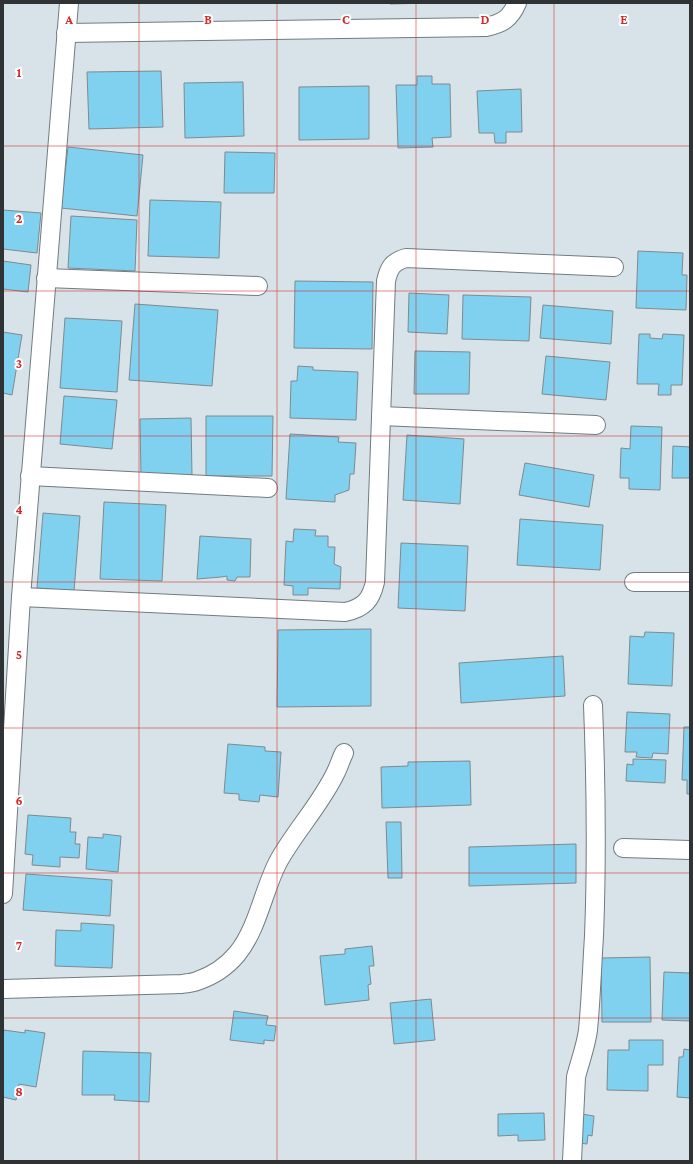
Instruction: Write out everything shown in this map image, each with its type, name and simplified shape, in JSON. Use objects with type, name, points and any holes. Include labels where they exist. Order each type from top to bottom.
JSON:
[{"type":"street","points":[[3,894],[21,597],[69,3]]},
{"type":"street","points":[[66,33],[486,27],[499,24],[510,16],[517,3]]},
{"type":"street","points":[[21,597],[345,612],[355,610],[365,603],[372,593],[376,582],[386,281],[388,271],[393,264],[406,258],[614,267]]},
{"type":"street","points":[[46,278],[258,286]]},
{"type":"street","points":[[381,416],[596,425]]},
{"type":"street","points":[[30,476],[268,488]]},
{"type":"street","points":[[634,582],[690,582]]},
{"type":"street","points":[[572,1161],[576,1077],[586,1042],[588,1029],[593,957],[597,835],[593,705]]},
{"type":"street","points":[[3,989],[182,984],[197,982],[212,975],[236,955],[245,943],[268,884],[278,863],[294,836],[324,793],[336,773],[344,753]]},
{"type":"street","points":[[624,848],[690,850]]},
{"type":"building","points":[[390,3],[430,3],[390,4]]},
{"type":"building","points":[[161,71],[163,127],[89,129],[87,72]]},
{"type":"building","points":[[417,76],[432,76],[432,84],[450,84],[451,137],[432,138],[433,147],[398,148],[396,85],[417,85]]},
{"type":"building","points":[[243,82],[244,136],[185,138],[184,83]]},
{"type":"building","points":[[369,86],[369,139],[299,140],[299,87]]},
{"type":"building","points":[[521,89],[522,132],[506,132],[506,143],[495,143],[494,133],[479,133],[477,91]]},
{"type":"building","points":[[68,147],[143,155],[137,216],[61,208]]},
{"type":"building","points":[[225,152],[275,153],[274,193],[224,193]]},
{"type":"building","points":[[150,200],[221,202],[219,258],[148,256]]},
{"type":"building","points":[[3,210],[41,213],[37,253],[3,249]]},
{"type":"building","points":[[71,216],[137,220],[135,271],[68,268]]},
{"type":"building","points":[[638,251],[683,253],[682,275],[687,275],[686,310],[636,308]]},
{"type":"building","points":[[3,261],[31,265],[28,292],[3,289]]},
{"type":"building","points":[[295,281],[373,282],[372,349],[294,348]]},
{"type":"building","points":[[409,293],[449,295],[447,334],[408,332]]},
{"type":"building","points":[[463,295],[531,297],[529,341],[462,339]]},
{"type":"building","points":[[135,304],[218,310],[212,386],[129,380]]},
{"type":"building","points":[[543,305],[613,311],[611,344],[540,338]]},
{"type":"building","points":[[65,318],[122,321],[117,392],[60,388]]},
{"type":"building","points":[[3,332],[22,335],[12,395],[3,393]]},
{"type":"building","points":[[639,334],[650,334],[650,338],[662,339],[663,334],[684,335],[682,385],[671,385],[671,395],[658,395],[659,384],[637,384]]},
{"type":"building","points":[[415,351],[470,352],[469,394],[414,394]]},
{"type":"building","points":[[546,356],[610,362],[606,400],[542,394]]},
{"type":"building","points":[[298,366],[313,367],[313,370],[358,372],[356,420],[290,418],[291,381],[297,381]]},
{"type":"building","points":[[64,396],[117,400],[112,449],[60,444]]},
{"type":"building","points":[[206,416],[273,416],[272,476],[206,476]]},
{"type":"building","points":[[191,418],[192,476],[141,477],[140,419]]},
{"type":"building","points":[[631,426],[662,427],[660,490],[629,489],[629,478],[620,478],[621,448],[630,449]]},
{"type":"building","points":[[290,434],[339,437],[338,442],[356,443],[354,474],[350,474],[349,490],[335,495],[335,502],[286,499]]},
{"type":"building","points":[[407,435],[464,439],[460,504],[403,500]]},
{"type":"building","points":[[673,446],[690,447],[690,478],[672,478]]},
{"type":"building","points":[[525,463],[594,475],[589,507],[519,495]]},
{"type":"building","points":[[104,502],[166,505],[162,581],[100,579]]},
{"type":"building","points":[[43,513],[80,516],[74,591],[37,588]]},
{"type":"building","points":[[520,519],[603,525],[600,570],[517,565]]},
{"type":"building","points":[[294,529],[316,530],[315,536],[328,536],[328,547],[335,547],[334,564],[341,567],[340,589],[308,588],[308,595],[293,595],[293,586],[284,585],[286,541],[293,542]]},
{"type":"building","points":[[200,536],[251,539],[250,577],[237,577],[235,581],[227,580],[227,576],[197,579]]},
{"type":"building","points":[[401,543],[468,546],[465,611],[398,608]]},
{"type":"building","points":[[371,629],[371,706],[277,707],[278,630]]},
{"type":"building","points":[[645,632],[674,633],[672,686],[628,684],[630,636],[644,637]]},
{"type":"building","points":[[563,656],[565,696],[461,703],[459,663]]},
{"type":"building","points":[[627,712],[670,714],[668,754],[653,753],[652,758],[636,757],[637,752],[625,752]]},
{"type":"building","points":[[684,727],[690,727],[690,794],[687,794],[687,780],[682,780]]},
{"type":"building","points":[[228,744],[265,747],[265,751],[281,752],[278,797],[260,795],[259,802],[239,800],[239,794],[224,793]]},
{"type":"building","points":[[633,759],[666,760],[665,783],[626,781],[627,764],[633,765]]},
{"type":"building","points":[[470,761],[471,805],[382,808],[381,767],[408,766],[408,762]]},
{"type":"building","points":[[28,815],[71,818],[70,832],[76,832],[75,844],[80,844],[79,858],[60,857],[60,867],[32,865],[33,855],[25,854]]},
{"type":"building","points":[[386,822],[401,822],[402,878],[388,878]]},
{"type":"building","points":[[103,834],[121,836],[118,872],[86,869],[88,837],[103,838]]},
{"type":"building","points":[[576,844],[576,883],[469,886],[469,847]]},
{"type":"building","points":[[26,874],[112,880],[110,916],[23,910]]},
{"type":"building","points":[[81,923],[114,925],[112,968],[55,966],[56,930],[81,931]]},
{"type":"building","points":[[372,946],[374,966],[369,966],[371,984],[368,985],[369,1000],[325,1005],[320,956],[345,954],[345,949]]},
{"type":"building","points":[[650,957],[651,1022],[602,1022],[601,958]]},
{"type":"building","points":[[664,972],[690,973],[690,1021],[662,1020]]},
{"type":"building","points":[[431,999],[435,1040],[394,1044],[390,1003]]},
{"type":"building","points":[[234,1011],[268,1016],[266,1025],[276,1026],[274,1041],[264,1040],[264,1044],[230,1040]]},
{"type":"building","points":[[4,1030],[25,1033],[25,1030],[45,1033],[36,1087],[19,1084],[16,1100],[3,1097]]},
{"type":"building","points":[[629,1040],[663,1040],[663,1065],[648,1065],[648,1091],[607,1090],[608,1050],[629,1050]]},
{"type":"building","points":[[684,1049],[690,1050],[690,1098],[677,1097],[679,1057],[683,1057]]},
{"type":"building","points":[[83,1051],[151,1053],[149,1102],[114,1100],[115,1095],[82,1095]]},
{"type":"building","points":[[544,1113],[545,1140],[518,1141],[518,1135],[498,1136],[498,1114]]},
{"type":"building","points":[[582,1114],[594,1116],[592,1136],[588,1135],[587,1144],[579,1143]]}]
